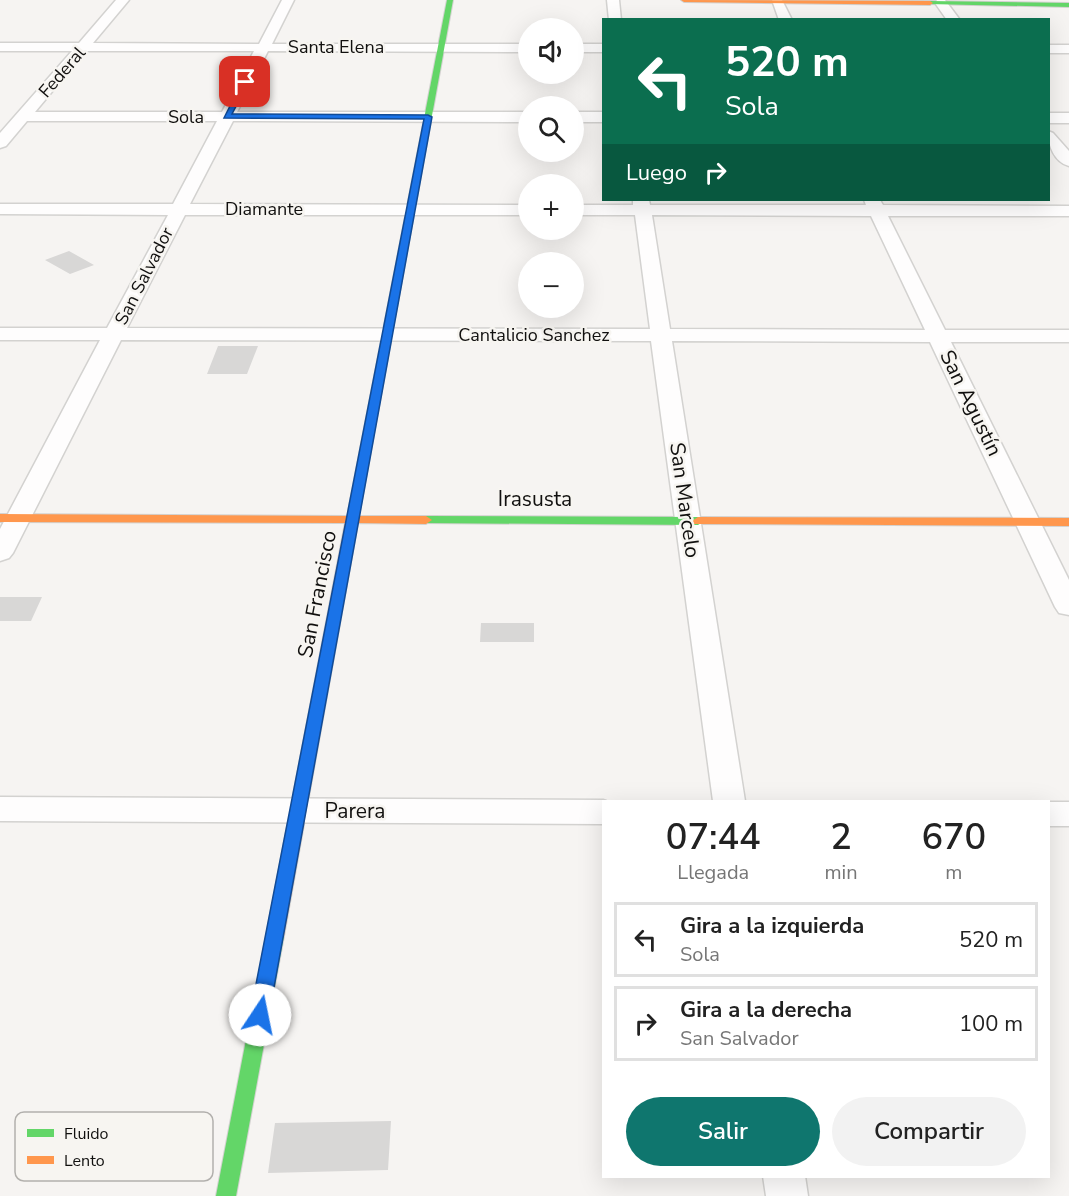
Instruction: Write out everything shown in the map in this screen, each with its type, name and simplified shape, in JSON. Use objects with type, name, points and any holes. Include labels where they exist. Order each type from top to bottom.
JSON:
[{"type":"street","name":"Federal","points":[[0,143],[123,0]]},
{"type":"street","name":"San Salvador","points":[[0,553],[9,518],[114,334],[288,0]]},
{"type":"street","name":"San Francisco","points":[[226,1196],[450,0]]},
{"type":"street","points":[[612,0],[615,18]]},
{"type":"street","points":[[684,0],[1069,5]]},
{"type":"street","points":[[777,1],[785,18]]},
{"type":"street","points":[[941,3],[952,18]]},
{"type":"street","name":"Santa Elena","points":[[0,47],[518,48]]},
{"type":"street","points":[[584,48],[602,48]]},
{"type":"street","points":[[1050,49],[1069,49]]},
{"type":"street","name":"Sola","points":[[0,120],[22,118],[518,117]]},
{"type":"street","points":[[584,117],[602,117]]},
{"type":"street","points":[[1050,118],[1069,118]]},
{"type":"street","points":[[1050,138],[1069,161]]},
{"type":"street","points":[[584,209],[642,205],[875,205],[1069,211]]},
{"type":"street","name":"San Marcelo","points":[[642,205],[729,800]]},
{"type":"street","name":"San Agustín","points":[[875,205],[1069,607]]},
{"type":"street","name":"Diamante","points":[[0,209],[518,210]]},
{"type":"street","name":"Cantalicio Sanchez","points":[[0,334],[1069,336]]},
{"type":"street","name":"Irasusta","points":[[9,518],[1069,522]]},
{"type":"street","name":"Parera","points":[[0,809],[602,812]]},
{"type":"street","points":[[1050,813],[1069,814]]},
{"type":"street","points":[[784,1178],[787,1196]]},
{"type":"building","points":[[69,251],[94,265],[70,274],[45,260]]},
{"type":"building","points":[[218,346],[258,346],[247,374],[207,374]]},
{"type":"building","points":[[0,597],[42,597],[31,621],[0,621]]},
{"type":"building","points":[[481,623],[534,623],[534,642],[480,642]]},
{"type":"building","points":[[391,1121],[388,1170],[268,1173],[275,1123]]},
{"type":"traffic: fast","points":[[354,511],[450,0]]},
{"type":"traffic: fast","points":[[930,3],[1069,5]]},
{"type":"traffic: fast","points":[[426,520],[698,521]]},
{"type":"traffic: fast","points":[[226,1196],[275,936]]},
{"type":"traffic: slow","points":[[684,0],[930,3]]},
{"type":"traffic: slow","points":[[275,936],[354,511]]},
{"type":"traffic: slow","points":[[0,518],[426,520]]},
{"type":"traffic: slow","points":[[698,521],[1069,522]]},
{"type":"route","points":[[245,82],[227,117],[428,117],[260,1015]]}]
